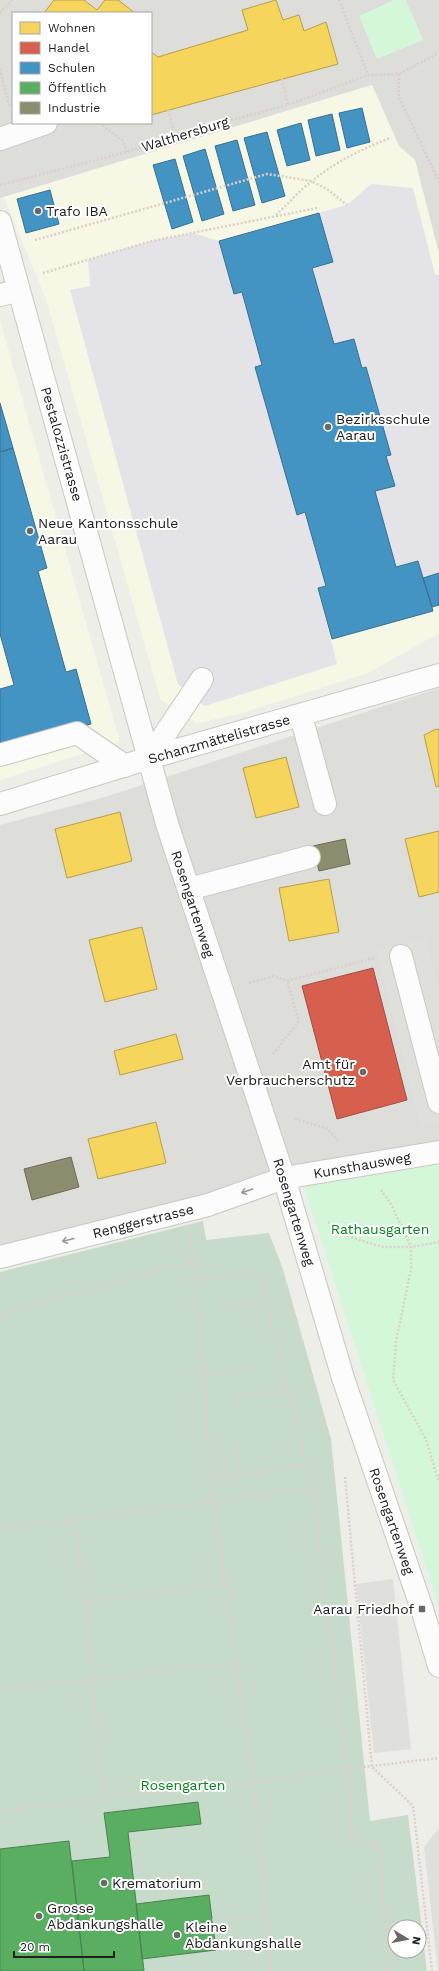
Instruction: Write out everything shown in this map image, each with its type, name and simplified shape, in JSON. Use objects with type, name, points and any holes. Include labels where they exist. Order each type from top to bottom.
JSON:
[{"type":"street","points":[[0,139],[43,124]]},
{"type":"street","name":"Pestalozzistrasse","points":[[0,222],[7,248],[12,289],[149,758]]},
{"type":"street","name":"Schanzmättelistrasse","points":[[0,804],[149,758],[301,716],[439,675]]},
{"type":"street","points":[[149,758],[202,679]]},
{"type":"street","points":[[301,716],[325,804]]},
{"type":"street","points":[[0,755],[77,733],[125,766]]},
{"type":"street","name":"Rosengartenweg","points":[[149,758],[168,828],[284,1178],[343,1378],[422,1609],[439,1666]]},
{"type":"street","points":[[189,889],[308,857]]},
{"type":"street","points":[[401,956],[439,1102]]},
{"type":"street","name":"Kunsthausweg","points":[[284,1178],[439,1152]]},
{"type":"street","name":"Renggerstrasse","points":[[0,1257],[208,1205],[284,1178]]},
{"type":"path","points":[[0,13],[12,0]]},
{"type":"path","points":[[339,0],[368,75]]},
{"type":"path","name":"Walthersburg","points":[[0,185],[127,152],[175,135],[288,105],[368,75],[399,74],[439,53]]},
{"type":"path","points":[[0,69],[9,107]]},
{"type":"path","points":[[399,74],[399,96],[439,182]]},
{"type":"path","points":[[282,79],[288,105]]},
{"type":"path","points":[[168,110],[175,135]]},
{"type":"path","points":[[100,124],[123,141],[127,152]]},
{"type":"path","points":[[275,216],[311,181],[338,162],[390,138]]},
{"type":"path","points":[[7,248],[267,174],[311,181],[327,189],[347,205]]},
{"type":"path","points":[[12,289],[152,241],[317,208]]},
{"type":"path","points":[[222,991],[273,976],[287,981],[392,954],[401,956]]},
{"type":"path","points":[[270,1059],[299,1021],[287,981]]},
{"type":"path","points":[[291,1117],[326,1128],[363,1165],[391,1204],[411,1247],[411,1269],[396,1341],[394,1380],[426,1439],[439,1483]]},
{"type":"path","points":[[323,1218],[347,1236],[382,1247],[411,1247],[439,1242]]},
{"type":"path","points":[[0,1314],[193,1262],[214,1503],[254,1782],[271,1971]]},
{"type":"path","points":[[195,1280],[258,1273],[313,1489],[347,1769],[353,1847],[379,1840],[389,1971]]},
{"type":"path","points":[[221,1308],[265,1302]]},
{"type":"path","points":[[203,1374],[261,1368]]},
{"type":"path","points":[[233,1398],[288,1391]]},
{"type":"path","points":[[235,1442],[239,1476]]},
{"type":"path","points":[[212,1479],[307,1465]]},
{"type":"path","points":[[344,1469],[372,1766],[413,1806],[432,1971]]},
{"type":"path","points":[[0,1530],[313,1489]]},
{"type":"path","points":[[76,1521],[104,1799]]},
{"type":"path","points":[[84,1602],[226,1585]]},
{"type":"path","points":[[0,1691],[236,1663]]},
{"type":"path","points":[[0,1811],[254,1782],[439,1758]]},
{"type":"path","points":[[212,1920],[266,1914]]},
{"type":"shaded area","points":[[0,0],[439,0],[439,254],[415,160],[399,146],[372,85],[0,198]]},
{"type":"shaded area","points":[[372,85],[399,146],[415,160],[439,254],[439,633],[368,673],[239,714],[197,723],[160,699],[46,299],[4,197]]},
{"type":"shaded area","points":[[371,184],[413,188],[435,274],[439,275],[439,573],[423,578],[418,561],[396,567],[375,491],[395,486],[386,456],[391,455],[366,367],[362,368],[354,339],[334,344],[312,268],[333,262],[319,213],[347,205]]},
{"type":"shaded area","points":[[193,233],[219,241],[234,294],[242,292],[262,365],[255,367],[297,514],[305,512],[326,586],[318,589],[337,664],[205,706],[178,684],[70,290],[90,286],[88,260],[152,241]]},
{"type":"shaded area","name":"Neue Kantonsschule Aarau","points":[[0,320],[120,742],[0,780]]},
{"type":"shaded area","points":[[439,688],[439,1152],[0,1257],[0,825],[105,797]]},
{"type":"shaded area","points":[[426,939],[439,990],[439,1123],[421,1127],[377,951]]},
{"type":"shaded area","points":[[393,1579],[411,1749],[374,1753],[356,1584]]},
{"type":"shaded area","points":[[439,1828],[439,1971],[438,1971],[424,1847]]},
{"type":"green space","points":[[394,0],[406,0],[423,40],[377,59],[359,16]]},
{"type":"green space","name":"Rathausgarten","points":[[439,1157],[439,1608],[303,1183]]},
{"type":"green space","name":"Rosengarten","points":[[203,1221],[206,1240],[269,1233],[283,1269],[331,1439],[370,1821],[408,1815],[421,1919],[387,1919],[387,1959],[426,1959],[427,1971],[0,1971],[0,1272]]},
{"type":"building: Wohnen","points":[[54,0],[84,0],[97,10],[105,0],[118,0],[134,12],[45,12]]},
{"type":"building: Wohnen","points":[[276,0],[283,20],[299,15],[304,31],[326,22],[338,64],[152,115],[152,53],[158,57],[248,30],[242,10]]},
{"type":"building: Wohnen","points":[[436,729],[439,730],[439,786],[436,787],[424,735]]},
{"type":"building: Wohnen","points":[[286,757],[299,807],[256,818],[243,768]]},
{"type":"building: Wohnen","points":[[120,812],[132,861],[67,878],[55,829]]},
{"type":"building: Wohnen","points":[[439,831],[439,892],[419,897],[405,839]]},
{"type":"building: Wohnen","points":[[329,879],[339,932],[289,941],[279,888]]},
{"type":"building: Wohnen","points":[[142,927],[157,989],[105,1002],[89,940]]},
{"type":"building: Wohnen","points":[[176,1034],[183,1059],[120,1075],[114,1051]]},
{"type":"building: Wohnen","points":[[156,1122],[166,1163],[98,1179],[88,1139]]},
{"type":"building: Handel","points":[[373,968],[407,1100],[337,1119],[302,986]]},
{"type":"building: Schulen","points":[[362,108],[370,142],[347,148],[339,113]]},
{"type":"building: Schulen","points":[[332,114],[340,150],[316,156],[308,120]]},
{"type":"building: Schulen","points":[[301,123],[310,160],[287,166],[277,130]]},
{"type":"building: Schulen","points":[[267,132],[285,196],[262,203],[244,138]]},
{"type":"building: Schulen","points":[[237,140],[255,205],[233,211],[215,146]]},
{"type":"building: Schulen","points":[[205,149],[224,214],[202,221],[183,156]]},
{"type":"building: Schulen","points":[[175,159],[193,222],[172,229],[153,165]]},
{"type":"building: Schulen","name":"Trafo IBA","points":[[50,190],[59,224],[26,233],[17,199]]},
{"type":"building: Schulen","name":"Bezirksschule Aarau","points":[[319,213],[333,262],[312,268],[334,344],[354,339],[362,368],[366,367],[391,455],[386,456],[395,486],[375,491],[396,567],[418,561],[433,611],[332,639],[318,588],[326,586],[305,512],[297,515],[255,367],[262,365],[242,292],[234,294],[219,241]]},
{"type":"building: Schulen","points":[[0,403],[13,448],[0,452]]},
{"type":"building: Schulen","points":[[13,448],[47,568],[38,571],[66,672],[76,669],[91,724],[0,749],[0,689],[14,685],[0,634],[0,452]]},
{"type":"building: Schulen","points":[[439,573],[439,605],[432,607],[423,578]]},
{"type":"building: Öffentlich","name":"Krematorium","points":[[198,1802],[201,1824],[128,1832],[144,1971],[84,1971],[72,1861],[110,1857],[104,1813]]},
{"type":"building: Öffentlich","name":"Grosse Abdankungshalle","points":[[69,1841],[84,1971],[0,1971],[0,1849]]},
{"type":"building: Öffentlich","name":"Kleine Abdankungshalle","points":[[209,1895],[216,1950],[142,1959],[136,1904]]},
{"type":"building: Industrie","points":[[345,839],[350,864],[319,871],[313,846]]},
{"type":"building: Industrie","points":[[71,1157],[79,1187],[32,1200],[24,1169]]},
{"type":"place","name":"Trafo IBA","points":[[38,211]]},
{"type":"place","name":"Bezirksschule Aarau","points":[[328,427]]},
{"type":"place","name":"Neue Kantonsschule Aarau","points":[[30,531]]},
{"type":"place","name":"Amt für Verbraucherschutz","points":[[363,1072]]},
{"type":"place","name":"Aarau Friedhof","points":[[422,1609]]},
{"type":"place","name":"Krematorium","points":[[104,1883]]},
{"type":"place","name":"Grosse Abdankungshalle","points":[[39,1916]]},
{"type":"place","name":"Kleine Abdankungshalle","points":[[177,1935]]}]
